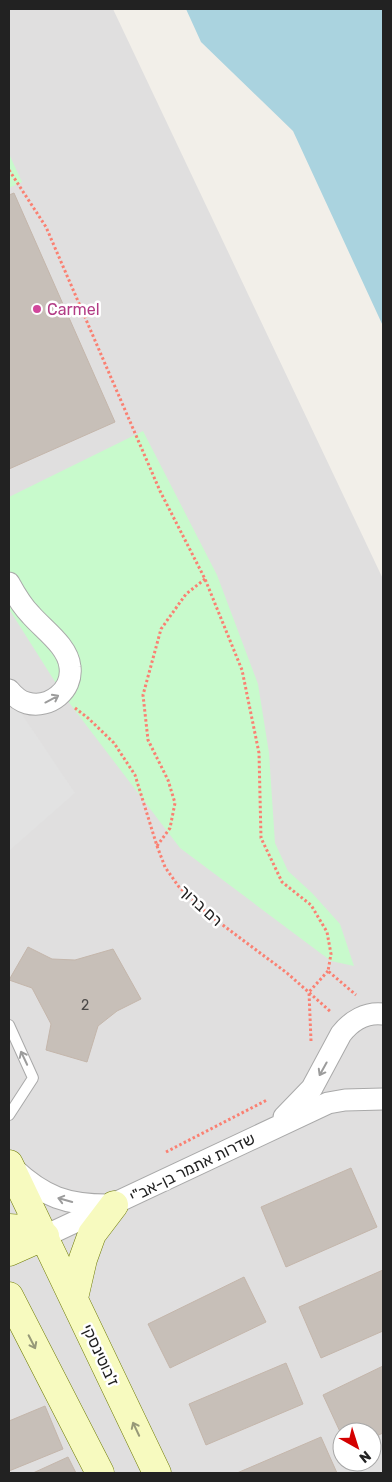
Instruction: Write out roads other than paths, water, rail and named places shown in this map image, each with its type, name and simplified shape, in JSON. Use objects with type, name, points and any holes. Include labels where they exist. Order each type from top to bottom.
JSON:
[{"type":"street","points":[[9,584],[30,614],[61,647],[67,656],[70,667],[69,678],[65,688],[49,702],[27,703],[17,698],[9,690]]},
{"type":"street","name":"שדרות אתמר בן-אב\"י","points":[[271,1129],[312,1088],[341,1034],[347,1027],[359,1018],[381,1014]]},
{"type":"street","name":"שדרות אתמר בן-אב\"י","points":[[9,1252],[114,1205],[328,1103],[345,1100],[383,1099]]},
{"type":"street","name":"שדרות אתמר בן-אב\"י","points":[[9,1164],[30,1184],[50,1195],[69,1202],[91,1205],[114,1205]]},
{"type":"street","name":"ז'בוטינסקי","points":[[9,1164],[157,1473]]},
{"type":"street","points":[[74,1298],[83,1259],[92,1234],[114,1205]]},
{"type":"street","points":[[9,1228],[23,1229],[45,1236]]},
{"type":"street","points":[[9,1298],[100,1473]]},
{"type":"lane","points":[[9,1025],[33,1078],[9,1115]]},
{"type":"water","points":[[186,9],[383,9],[383,326],[293,131],[201,42]]},
{"type":"place","name":"Carmel","points":[[37,309]]}]
